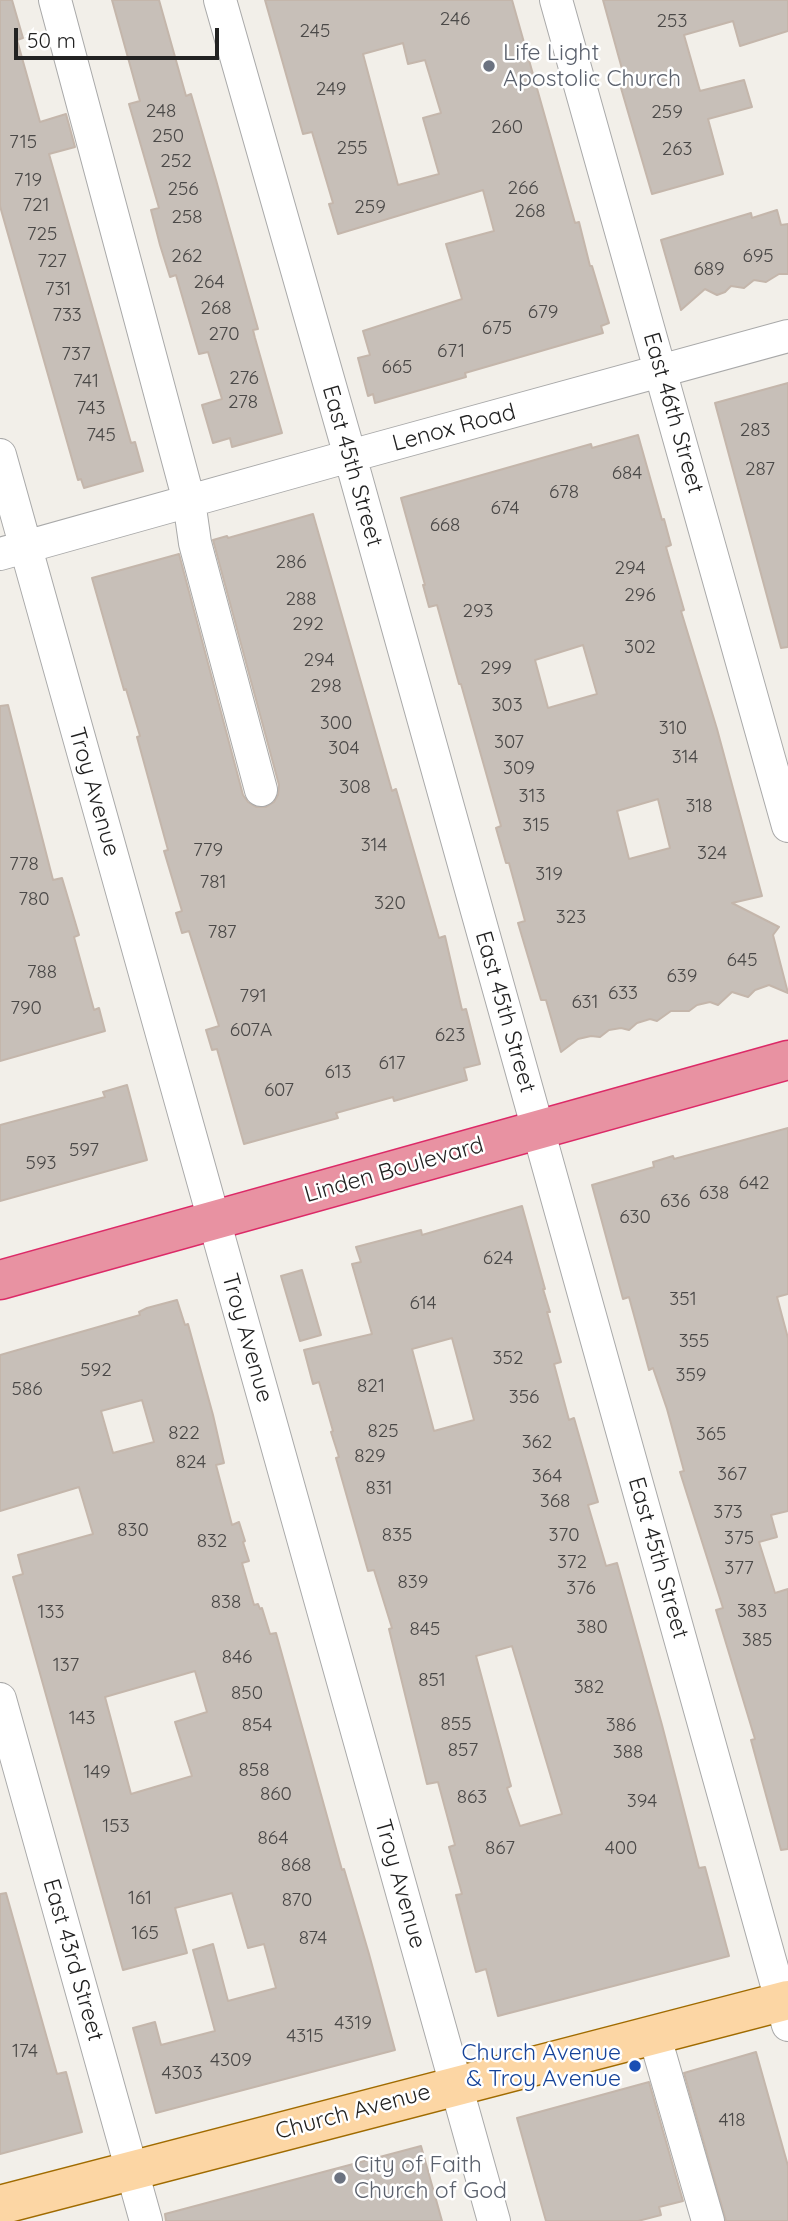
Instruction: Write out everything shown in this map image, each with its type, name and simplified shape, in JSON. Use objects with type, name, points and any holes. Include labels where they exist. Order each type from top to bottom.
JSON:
[{"type":"highway","name":"Linden Boulevard","points":[[0,1280],[788,1060]]},
{"type":"main road","name":"Church Avenue","points":[[0,2205],[654,2034],[786,2009]]},
{"type":"street","points":[[55,0],[189,501],[195,543],[261,790]]},
{"type":"street","name":"East 45th Street","points":[[220,0],[786,2009]]},
{"type":"street","name":"East 46th Street","points":[[556,0],[788,826]]},
{"type":"street","name":"Lenox Road","points":[[13,550],[788,336]]},
{"type":"street","name":"Troy Avenue","points":[[0,455],[13,550],[215,1221],[494,2221]]},
{"type":"street","name":"East 43rd Street","points":[[0,1699],[146,2221]]},
{"type":"street","points":[[654,2034],[708,2221]]},
{"type":"building","points":[[0,0],[12,0],[23,38],[17,40],[40,122],[66,114],[75,147],[49,154],[131,443],[135,442],[143,471],[84,488],[81,479],[78,480],[0,206]]},
{"type":"building","points":[[112,0],[159,0],[186,96],[191,94],[216,180],[258,329],[253,330],[282,433],[232,447],[230,438],[213,443],[202,405],[222,399],[208,352],[199,354],[176,275],[170,277],[160,245],[151,210],[159,208],[129,104],[140,101]]},
{"type":"building","points":[[265,0],[512,0],[575,223],[579,222],[609,323],[601,326],[603,333],[465,373],[466,377],[375,403],[373,394],[368,396],[358,358],[370,355],[363,331],[462,299],[446,244],[494,231],[483,190],[338,234],[329,204],[333,203],[312,132],[303,134]],"holes":[[[403,43],[408,64],[425,60],[441,113],[423,118],[439,174],[398,185],[363,54]]]},
{"type":"building","points":[[603,0],[788,0],[788,31],[740,46],[733,21],[684,35],[700,91],[744,80],[752,107],[708,119],[723,174],[652,194],[621,88],[627,87]]},
{"type":"building","points":[[777,210],[781,225],[788,224],[788,274],[779,274],[766,282],[754,280],[744,288],[731,286],[717,295],[705,289],[681,310],[661,240],[751,213],[752,218]]},
{"type":"building","points":[[788,383],[788,647],[781,648],[715,403]]},
{"type":"building","points":[[638,435],[671,545],[666,547],[684,610],[681,611],[717,729],[762,896],[732,903],[779,927],[773,935],[788,993],[769,985],[755,990],[748,997],[732,992],[718,1005],[710,1002],[697,1005],[689,1011],[671,1011],[657,1021],[650,1019],[637,1023],[629,1030],[609,1030],[600,1037],[578,1039],[561,1052],[546,1000],[541,1000],[518,923],[525,921],[496,828],[501,826],[461,684],[437,605],[429,607],[401,498],[591,444],[592,448]],"holes":[[[583,645],[597,694],[548,708],[535,660]],[[658,799],[670,848],[629,859],[617,811]]]},
{"type":"building","points":[[313,514],[392,791],[396,789],[439,938],[445,936],[462,1010],[466,1009],[480,1064],[464,1068],[467,1080],[394,1101],[393,1097],[336,1113],[338,1118],[244,1144],[217,1049],[212,1050],[206,1030],[219,1026],[189,931],[182,933],[176,913],[182,911],[164,851],[168,850],[137,737],[140,736],[92,578],[179,554],[243,795],[256,807],[266,807],[274,802],[279,785],[213,540]]},
{"type":"building","points":[[8,705],[53,880],[62,878],[79,935],[74,937],[94,1010],[99,1008],[105,1031],[0,1061],[0,706]]},
{"type":"building","points":[[127,1085],[147,1160],[0,1201],[0,1125],[105,1097],[103,1092]]},
{"type":"building","points":[[788,1128],[788,1294],[777,1297],[788,1338],[788,1511],[771,1515],[777,1537],[759,1542],[775,1593],[788,1589],[788,1849],[781,1850],[751,1740],[755,1739],[716,1610],[723,1608],[680,1472],[684,1471],[667,1409],[653,1368],[649,1370],[629,1297],[623,1299],[592,1185],[654,1167],[653,1162],[673,1156],[674,1159]]},
{"type":"building","points":[[522,1206],[545,1289],[550,1312],[547,1312],[561,1362],[554,1364],[569,1420],[574,1418],[598,1502],[588,1505],[606,1566],[617,1563],[699,1868],[705,1867],[729,1956],[498,2016],[486,1969],[476,1972],[456,1895],[462,1894],[449,1847],[455,1845],[438,1782],[427,1784],[389,1629],[392,1628],[374,1570],[368,1571],[336,1458],[339,1457],[319,1382],[313,1384],[304,1350],[372,1334],[352,1264],[361,1262],[356,1247],[421,1230],[422,1235]],"holes":[[[452,1338],[474,1420],[434,1431],[412,1349]],[[512,1646],[562,1814],[520,1826],[507,1788],[511,1786],[476,1656]]]},
{"type":"building","points":[[302,1270],[321,1335],[300,1341],[281,1276]]},
{"type":"building","points":[[177,1300],[185,1325],[188,1324],[224,1463],[216,1465],[232,1525],[239,1522],[245,1541],[243,1542],[249,1561],[242,1563],[254,1605],[258,1604],[260,1609],[262,1608],[270,1634],[276,1633],[395,2050],[156,2113],[133,2028],[155,2022],[161,2045],[215,2031],[193,1950],[213,1944],[228,2001],[276,1988],[264,1944],[248,1948],[232,1893],[175,1908],[187,1953],[123,1970],[13,1577],[23,1574],[18,1555],[93,1534],[79,1487],[0,1511],[0,1355],[140,1315],[139,1312]],"holes":[[[142,1400],[154,1442],[113,1453],[101,1411]],[[195,1671],[207,1712],[175,1722],[192,1776],[131,1794],[105,1697]]]},
{"type":"building","points":[[6,1893],[57,2074],[66,2072],[82,2132],[0,2154],[0,1894]]},
{"type":"building","points":[[756,2052],[788,2166],[788,2221],[726,2221],[684,2073]]},
{"type":"building","points":[[649,2082],[683,2201],[659,2207],[661,2215],[638,2221],[546,2221],[517,2118]]},
{"type":"building","name":"City of Faith Church of God","points":[[421,2146],[442,2221],[166,2221],[165,2214]]},
{"type":"place","name":"Life Light Apostolic Church","points":[[489,66]]},
{"type":"place","name":"Church Avenue & Troy Avenue","points":[[635,2066]]},
{"type":"place","name":"City of Faith Church of God","points":[[340,2178]]}]
